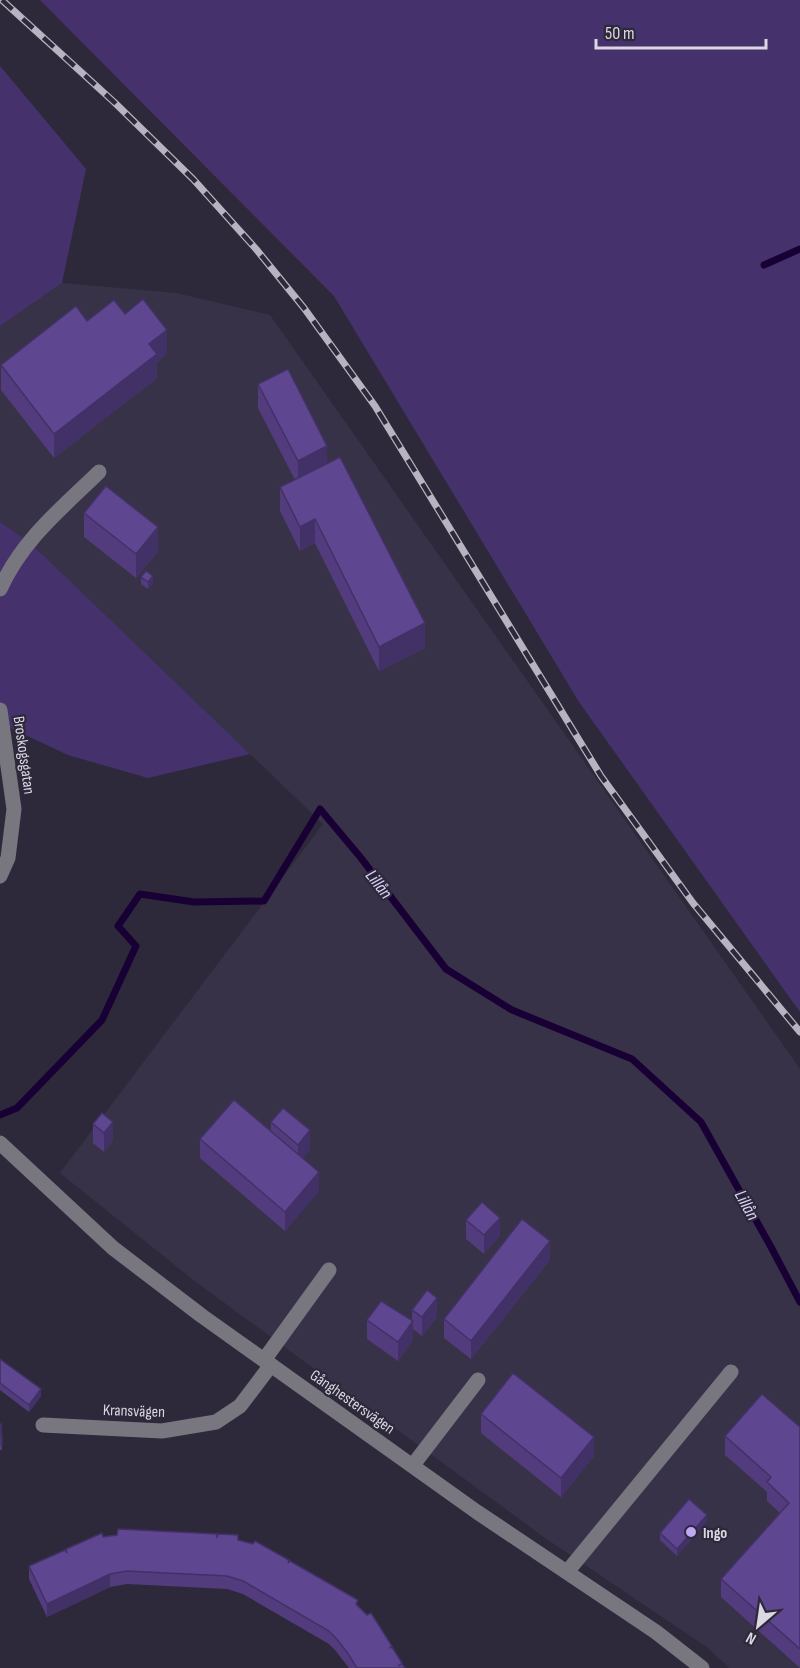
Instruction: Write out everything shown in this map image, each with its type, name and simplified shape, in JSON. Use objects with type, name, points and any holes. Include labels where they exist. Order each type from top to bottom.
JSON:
[{"type":"street","points":[[0,589],[30,538],[99,472]]},
{"type":"street","name":"Broskogsgatan","points":[[0,710],[14,809],[8,858],[0,876]]},
{"type":"street","name":"Gånghestersvägen","points":[[0,1143],[113,1248],[267,1363],[477,1512],[656,1632],[702,1668]]},
{"type":"street","name":"Kransvägen","points":[[43,1425],[162,1431],[216,1422],[240,1406],[329,1270]]},
{"type":"street","points":[[567,1572],[731,1372]]},
{"type":"street","points":[[413,1466],[478,1380]]},
{"type":"shaded area","points":[[40,0],[800,0],[800,1012],[579,702],[334,296]]},
{"type":"shaded area","points":[[0,66],[86,169],[62,283],[0,326]]},
{"type":"shaded area","points":[[62,283],[176,293],[270,315],[800,1069],[800,1668],[729,1668],[708,1648],[548,1540],[196,1282],[60,1173],[323,824],[43,555],[0,522],[0,326]]},
{"type":"shaded area","points":[[0,522],[43,555],[250,754],[148,778],[68,755],[0,723]]},
{"type":"building","points":[[143,299],[167,330],[149,344],[157,354],[54,434],[1,365],[76,306],[87,321],[114,300],[125,314]]},
{"type":"building","points":[[288,369],[327,446],[298,461],[258,384]]},
{"type":"building","points":[[340,457],[425,623],[379,647],[315,519],[300,527],[280,487]]},
{"type":"building","points":[[106,486],[158,527],[136,554],[84,513]]},
{"type":"building","points":[[146,571],[153,576],[148,582],[141,577]]},
{"type":"building","points":[[234,1100],[319,1172],[285,1212],[200,1139]]},
{"type":"building","points":[[283,1108],[310,1130],[298,1145],[271,1122]]},
{"type":"building","points":[[102,1113],[113,1122],[104,1133],[93,1124]]},
{"type":"building","points":[[482,1202],[500,1218],[484,1235],[466,1220]]},
{"type":"building","points":[[522,1219],[550,1241],[471,1341],[444,1319]]},
{"type":"building","points":[[427,1290],[437,1298],[422,1317],[412,1310]]},
{"type":"building","points":[[381,1301],[413,1321],[398,1342],[367,1320]]},
{"type":"building","points":[[0,1359],[41,1389],[29,1405],[0,1383]]},
{"type":"building","points":[[513,1373],[594,1437],[561,1478],[481,1414]]},
{"type":"building","points":[[762,1394],[800,1427],[800,1649],[721,1579],[789,1503],[767,1482],[771,1477],[725,1436]]},
{"type":"building","points":[[1,1424],[2,1444],[0,1444]]},
{"type":"building","points":[[689,1499],[707,1515],[677,1549],[660,1533]]},
{"type":"building","points":[[118,1529],[217,1534],[217,1538],[218,1534],[238,1535],[238,1540],[253,1544],[255,1541],[289,1560],[288,1563],[290,1561],[358,1600],[356,1604],[367,1615],[371,1613],[392,1646],[389,1648],[392,1647],[402,1663],[398,1666],[402,1664],[405,1668],[357,1668],[329,1631],[243,1581],[227,1576],[127,1571],[110,1574],[47,1604],[29,1566],[65,1550],[67,1553],[66,1549],[102,1533],[103,1537],[117,1535]]},
{"type":"waterway","points":[[764,265],[800,249]]},
{"type":"waterway","name":"Lillån","points":[[0,1115],[17,1108],[102,1020],[136,946],[118,926],[140,894],[194,902],[264,901],[320,809],[361,858],[446,969],[512,1010],[632,1059],[701,1122],[800,1302]]},
{"type":"railway","points":[[2,0],[114,102],[193,179],[256,249],[304,308],[375,406],[601,776],[693,903],[800,1032]]},
{"type":"place","name":"Ingo","points":[[691,1532]]}]
